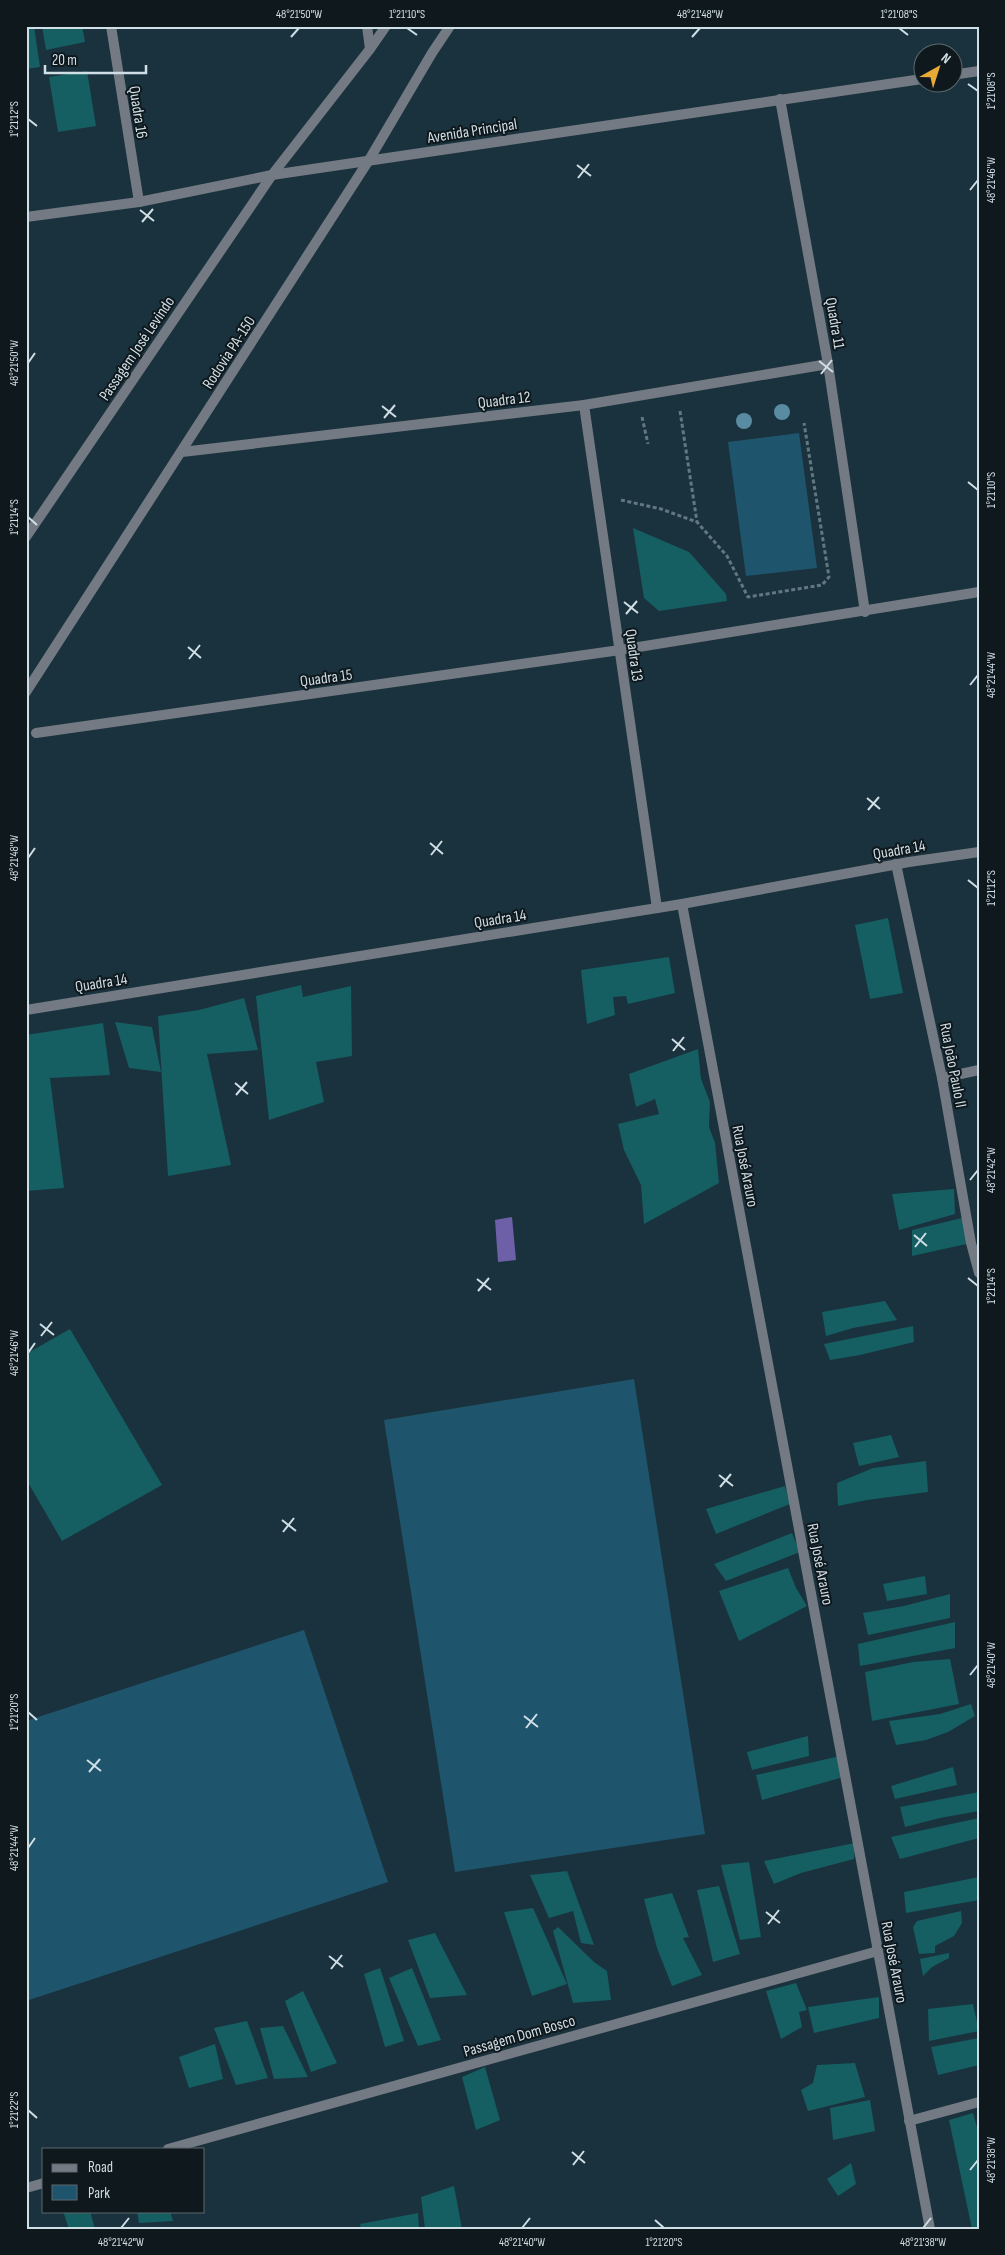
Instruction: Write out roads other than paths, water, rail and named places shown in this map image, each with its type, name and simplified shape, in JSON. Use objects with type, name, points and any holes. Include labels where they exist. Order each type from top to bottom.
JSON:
[{"type":"street","name":"Quadra 16","points":[[111,26],[138,202]]},
{"type":"street","points":[[367,26],[370,49]]},
{"type":"street","points":[[272,175],[386,26]]},
{"type":"street","name":"Rodovia PA-150","points":[[26,692],[369,160],[450,26]]},
{"type":"street","points":[[962,74],[979,71]]},
{"type":"street","name":"Avenida Principal","points":[[26,217],[138,202],[272,175],[369,160],[912,80]]},
{"type":"street","name":"Quadra 11","points":[[780,99],[828,364],[865,612]]},
{"type":"street","name":"Passagem José Levindo","points":[[26,537],[272,175]]},
{"type":"street","name":"Quadra 12","points":[[182,452],[584,405],[828,364]]},
{"type":"street","name":"Quadra 13","points":[[584,405],[657,908]]},
{"type":"street","points":[[620,650],[865,612],[979,592]]},
{"type":"street","name":"Quadra 15","points":[[36,733],[620,650]]},
{"type":"street","name":"Quadra 14","points":[[26,1010],[682,904],[896,864],[979,852]]},
{"type":"street","name":"Rua João Paulo II","points":[[896,864],[942,1078],[975,1243],[979,1272]]},
{"type":"street","name":"Rua José Arauro","points":[[682,904],[930,2229]]},
{"type":"street","points":[[942,1078],[979,1070]]},
{"type":"street","name":"Passagem Dom Bosco","points":[[172,2148],[878,1951]]},
{"type":"street","points":[[909,2121],[979,2102]]},
{"type":"street","points":[[26,2188],[42,2184]]}]
